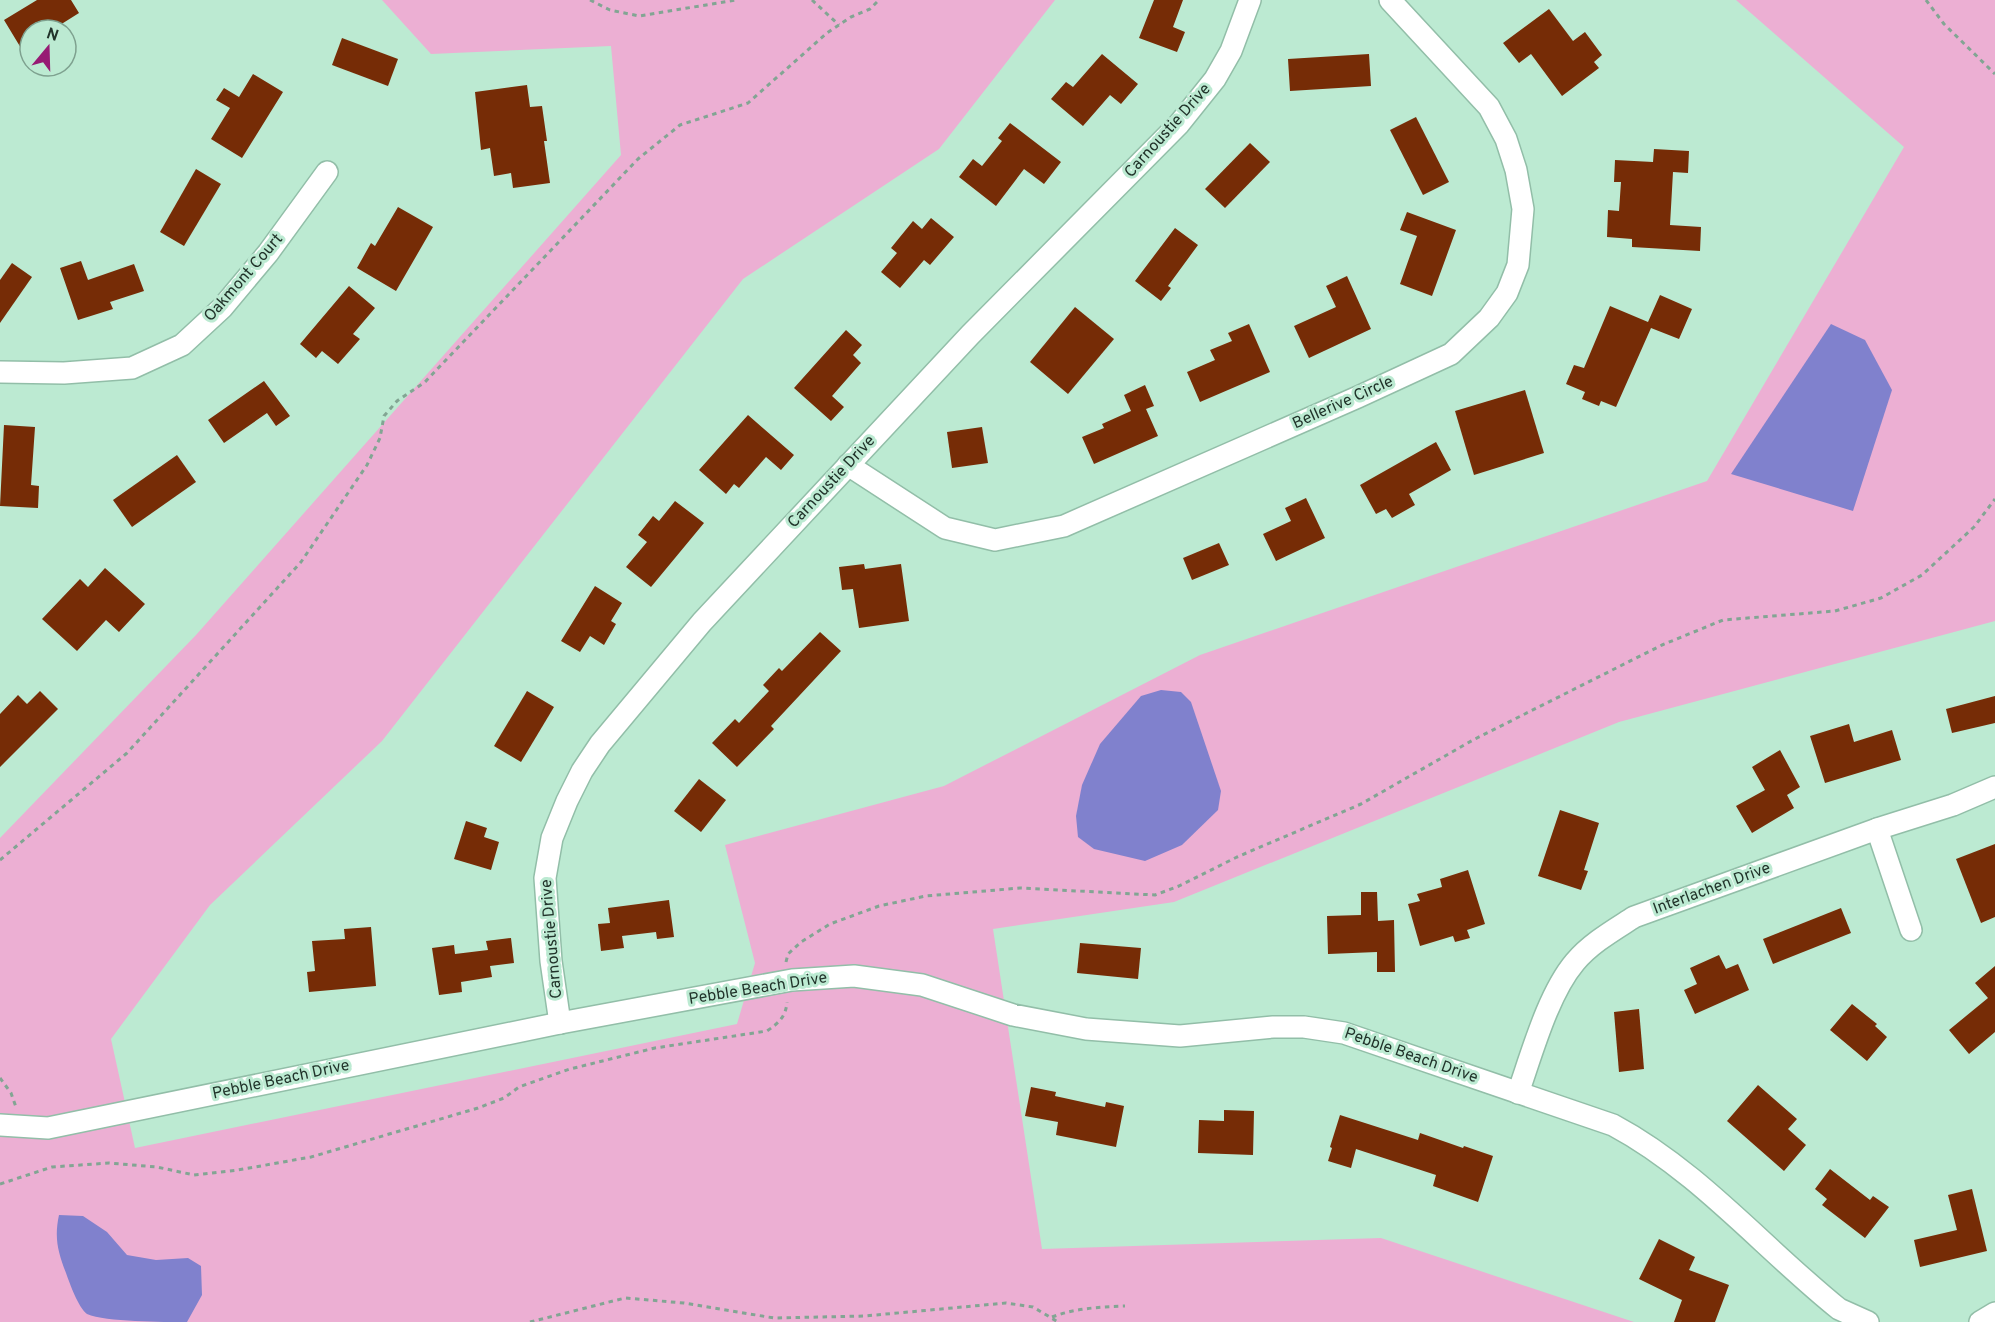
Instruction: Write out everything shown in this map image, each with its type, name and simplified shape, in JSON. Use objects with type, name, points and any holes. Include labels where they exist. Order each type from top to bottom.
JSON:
[{"type":"street","name":"Carnoustie Drive","points":[[560,1023],[550,962],[545,878],[552,838],[567,801],[582,771],[600,744],[702,622],[848,465],[970,335],[1179,124],[1215,79],[1232,51],[1250,0]]},
{"type":"street","name":"Bellerive Circle","points":[[848,465],[945,528],[995,540],[1064,526],[1451,354],[1489,318],[1507,293],[1518,265],[1523,208],[1516,170],[1506,139],[1490,107],[1390,0]]},
{"type":"street","name":"Oakmont Court","points":[[0,372],[64,374],[132,368],[182,345],[222,308],[268,253],[327,172]]},
{"type":"street","name":"Interlachen Drive","points":[[1518,1092],[1548,1009],[1561,984],[1575,962],[1601,938],[1634,917],[1877,829],[1953,805],[1995,787]]},
{"type":"street","points":[[1877,829],[1911,930]]},
{"type":"street","name":"Pebble Beach Drive","points":[[0,1125],[48,1128],[560,1023],[786,982],[854,976],[922,985],[1013,1015],[1086,1029],[1180,1036],[1273,1027],[1304,1027],[1344,1032],[1613,1125],[1639,1139],[1673,1162],[1839,1309],[1868,1322]]},
{"type":"street","points":[[1980,1322],[1995,1313]]},
{"type":"path","points":[[590,0],[610,10],[639,16],[736,0]]},
{"type":"path","points":[[812,0],[839,25]]},
{"type":"path","points":[[0,860],[127,753],[301,562],[368,465],[380,438],[384,416],[390,408],[425,382],[638,159],[681,125],[748,103],[827,33],[870,9],[879,0]]},
{"type":"path","points":[[1926,0],[1944,24],[1995,74]]},
{"type":"path","points":[[0,1184],[52,1167],[109,1163],[157,1167],[194,1176],[311,1157],[478,1108],[504,1098],[519,1087],[570,1069],[655,1048],[767,1030],[779,1023],[787,1006],[785,965],[788,954],[801,942],[830,924],[879,906],[926,896],[1020,888],[1155,895],[1361,804],[1473,740],[1662,645],[1723,620],[1835,611],[1881,598],[1923,575],[1974,527],[1995,499]]},
{"type":"path","points":[[0,1077],[10,1093],[24,1127]]},
{"type":"path","points":[[530,1322],[625,1298],[684,1303],[774,1318],[865,1316],[1006,1303],[1034,1307],[1058,1322]]},
{"type":"path","points":[[1052,1317],[1094,1306],[1125,1306]]},
{"type":"shaded area","points":[[382,0],[1055,0],[939,149],[743,279],[382,741],[210,905],[111,1039],[135,1148],[737,1024],[755,963],[725,845],[944,786],[1200,655],[1707,481],[1904,147],[1736,0],[1995,0],[1995,621],[1619,722],[1174,902],[993,929],[1042,1249],[1381,1238],[1634,1322],[0,1322],[0,838],[196,635],[621,155],[611,46],[431,54]]},
{"type":"water","points":[[1831,324],[1865,340],[1892,390],[1853,511],[1731,474]]},
{"type":"water","points":[[1161,690],[1181,692],[1191,702],[1221,791],[1218,810],[1182,845],[1145,861],[1094,849],[1078,837],[1076,816],[1082,785],[1100,744],[1141,696]]},
{"type":"water","points":[[59,1215],[83,1216],[107,1232],[127,1255],[156,1260],[188,1258],[201,1266],[202,1295],[187,1322],[121,1320],[87,1314],[80,1306],[61,1258],[57,1238]]},
{"type":"building","points":[[37,0],[71,0],[79,13],[71,18],[18,18],[18,43],[4,20]]},
{"type":"building","points":[[1154,0],[1183,0],[1173,27],[1185,32],[1177,52],[1139,38]]},
{"type":"building","points":[[1549,9],[1573,41],[1585,32],[1602,55],[1594,62],[1599,68],[1562,96],[1531,54],[1519,63],[1503,43]]},
{"type":"building","points":[[342,38],[398,59],[388,86],[332,65]]},
{"type":"building","points":[[1102,54],[1138,84],[1121,104],[1110,95],[1083,126],[1051,99],[1066,82],[1073,87]]},
{"type":"building","points":[[1369,54],[1371,86],[1290,91],[1288,59]]},
{"type":"building","points":[[253,74],[283,92],[242,158],[211,139],[230,108],[216,100],[224,88],[239,97]]},
{"type":"building","points":[[527,85],[530,107],[542,106],[550,183],[513,188],[511,173],[494,176],[490,148],[481,150],[475,92]]},
{"type":"building","points":[[1416,117],[1449,182],[1423,195],[1390,130]]},
{"type":"building","points":[[1010,123],[1061,162],[1044,184],[1024,169],[996,206],[959,177],[973,159],[982,166],[1002,141],[998,138]]},
{"type":"building","points":[[1250,143],[1270,162],[1225,208],[1205,189]]},
{"type":"building","points":[[1654,149],[1689,151],[1688,173],[1673,172],[1670,225],[1701,227],[1700,251],[1632,247],[1632,239],[1607,237],[1608,210],[1619,211],[1621,182],[1614,182],[1615,160],[1653,162]]},
{"type":"building","points":[[196,169],[221,184],[184,246],[160,232]]},
{"type":"building","points":[[398,207],[433,227],[396,291],[357,268],[371,243],[375,246]]},
{"type":"building","points":[[1407,212],[1456,230],[1432,296],[1400,284],[1417,236],[1400,230]]},
{"type":"building","points":[[931,218],[954,237],[930,265],[924,260],[900,288],[881,272],[897,253],[891,248],[913,221],[922,229]]},
{"type":"building","points":[[1175,228],[1198,245],[1168,286],[1171,288],[1161,301],[1135,281]]},
{"type":"building","points":[[81,261],[88,280],[134,264],[144,291],[110,302],[113,309],[78,320],[60,268]]},
{"type":"building","points":[[12,263],[32,277],[0,323],[0,280]]},
{"type":"building","points":[[1347,276],[1371,329],[1309,358],[1294,326],[1336,307],[1326,286]]},
{"type":"building","points":[[349,286],[375,308],[353,334],[360,339],[338,364],[322,351],[316,358],[300,344]]},
{"type":"building","points":[[1660,295],[1692,309],[1679,339],[1651,328],[1616,407],[1601,401],[1599,406],[1582,399],[1585,392],[1566,384],[1574,365],[1584,368],[1610,306],[1648,322]]},
{"type":"building","points":[[1075,307],[1114,339],[1068,394],[1030,362]]},
{"type":"building","points":[[1249,324],[1270,372],[1200,402],[1187,372],[1215,360],[1210,350],[1232,341],[1228,333]]},
{"type":"building","points":[[846,330],[862,345],[853,355],[861,363],[832,396],[844,407],[831,421],[794,388]]},
{"type":"building","points":[[264,381],[290,416],[276,426],[267,413],[224,443],[208,420]]},
{"type":"building","points":[[1145,385],[1154,406],[1146,409],[1158,436],[1094,464],[1082,437],[1104,428],[1102,424],[1131,411],[1124,395]]},
{"type":"building","points":[[1525,390],[1544,453],[1474,475],[1455,411]]},
{"type":"building","points":[[748,415],[794,455],[781,470],[766,457],[739,488],[734,484],[726,494],[699,470]]},
{"type":"building","points":[[4,425],[35,427],[31,485],[39,486],[38,508],[0,506]]},
{"type":"building","points":[[982,427],[988,463],[952,468],[947,432]]},
{"type":"building","points":[[1436,442],[1451,470],[1409,494],[1415,505],[1392,518],[1386,509],[1376,514],[1360,485]]},
{"type":"building","points":[[177,455],[196,482],[132,527],[113,500]]},
{"type":"building","points":[[1306,498],[1325,538],[1276,561],[1263,534],[1291,521],[1285,508]]},
{"type":"building","points":[[675,501],[704,523],[651,587],[626,567],[647,542],[638,535],[653,516],[659,521]]},
{"type":"building","points":[[1219,543],[1229,565],[1192,580],[1183,558]]},
{"type":"building","points":[[864,564],[865,569],[901,564],[909,621],[859,628],[853,589],[842,590],[839,567]]},
{"type":"building","points":[[105,568],[145,604],[119,632],[106,620],[77,651],[42,619],[80,579],[88,587]]},
{"type":"building","points":[[595,586],[622,603],[611,621],[616,624],[604,645],[590,636],[580,652],[561,641]]},
{"type":"building","points":[[820,632],[841,651],[771,726],[774,729],[737,767],[712,743],[735,719],[739,723],[769,691],[763,685],[779,668],[782,671]]},
{"type":"building","points":[[40,691],[58,709],[0,767],[0,714],[18,695],[27,704]]},
{"type":"building","points":[[527,691],[554,707],[521,762],[494,746]]},
{"type":"building","points":[[1995,696],[1995,723],[1952,733],[1946,709]]},
{"type":"building","points":[[1849,724],[1854,742],[1892,730],[1901,760],[1825,783],[1810,736]]},
{"type":"building","points":[[1780,750],[1800,787],[1787,795],[1794,808],[1752,833],[1736,806],[1765,790],[1752,767]]},
{"type":"building","points":[[699,779],[726,800],[701,832],[674,811]]},
{"type":"building","points":[[1560,810],[1599,823],[1584,870],[1588,871],[1581,890],[1538,876]]},
{"type":"building","points":[[466,821],[487,828],[484,837],[499,842],[491,870],[454,859]]},
{"type":"building","points":[[1995,844],[1995,917],[1981,923],[1956,859]]},
{"type":"building","points":[[1468,870],[1485,924],[1467,930],[1470,938],[1455,942],[1453,936],[1420,946],[1408,904],[1420,901],[1417,894],[1442,887],[1440,879]]},
{"type":"building","points":[[1361,892],[1377,892],[1378,921],[1394,920],[1395,972],[1377,972],[1377,952],[1328,954],[1327,916],[1361,915]]},
{"type":"building","points":[[669,900],[674,937],[657,939],[656,932],[622,936],[624,948],[601,951],[598,924],[610,923],[608,908]]},
{"type":"building","points":[[1841,908],[1851,933],[1773,964],[1763,939]]},
{"type":"building","points":[[371,927],[376,986],[309,992],[307,972],[315,971],[312,941],[345,939],[344,929]]},
{"type":"building","points":[[511,938],[514,963],[490,966],[492,977],[461,982],[462,992],[439,995],[432,948],[454,945],[455,954],[488,950],[486,941]]},
{"type":"building","points":[[1080,943],[1141,948],[1138,979],[1077,973]]},
{"type":"building","points":[[1719,955],[1726,969],[1738,964],[1749,990],[1695,1014],[1684,990],[1697,984],[1690,968]]},
{"type":"building","points":[[1995,966],[1995,1032],[1969,1054],[1949,1030],[1988,998],[1975,983]]},
{"type":"building","points":[[1852,1004],[1877,1024],[1875,1026],[1887,1037],[1867,1061],[1830,1030]]},
{"type":"building","points":[[1639,1009],[1644,1069],[1619,1072],[1614,1012]]},
{"type":"building","points":[[1758,1085],[1797,1119],[1788,1129],[1806,1145],[1784,1171],[1727,1121]]},
{"type":"building","points":[[1031,1087],[1056,1092],[1055,1096],[1105,1107],[1106,1102],[1124,1106],[1116,1147],[1056,1135],[1058,1122],[1025,1116]]},
{"type":"building","points":[[1224,1110],[1254,1111],[1253,1155],[1198,1153],[1199,1120],[1224,1121]]},
{"type":"building","points":[[1340,1115],[1418,1140],[1420,1133],[1493,1156],[1478,1202],[1433,1186],[1436,1175],[1356,1149],[1351,1168],[1328,1161]]},
{"type":"building","points":[[1830,1169],[1870,1200],[1873,1196],[1889,1207],[1865,1238],[1822,1205],[1827,1199],[1815,1189]]},
{"type":"building","points":[[1972,1189],[1987,1251],[1920,1267],[1914,1240],[1957,1230],[1948,1195]]},
{"type":"building","points":[[1659,1239],[1695,1257],[1689,1270],[1729,1285],[1715,1322],[1674,1322],[1682,1300],[1639,1279]]}]
